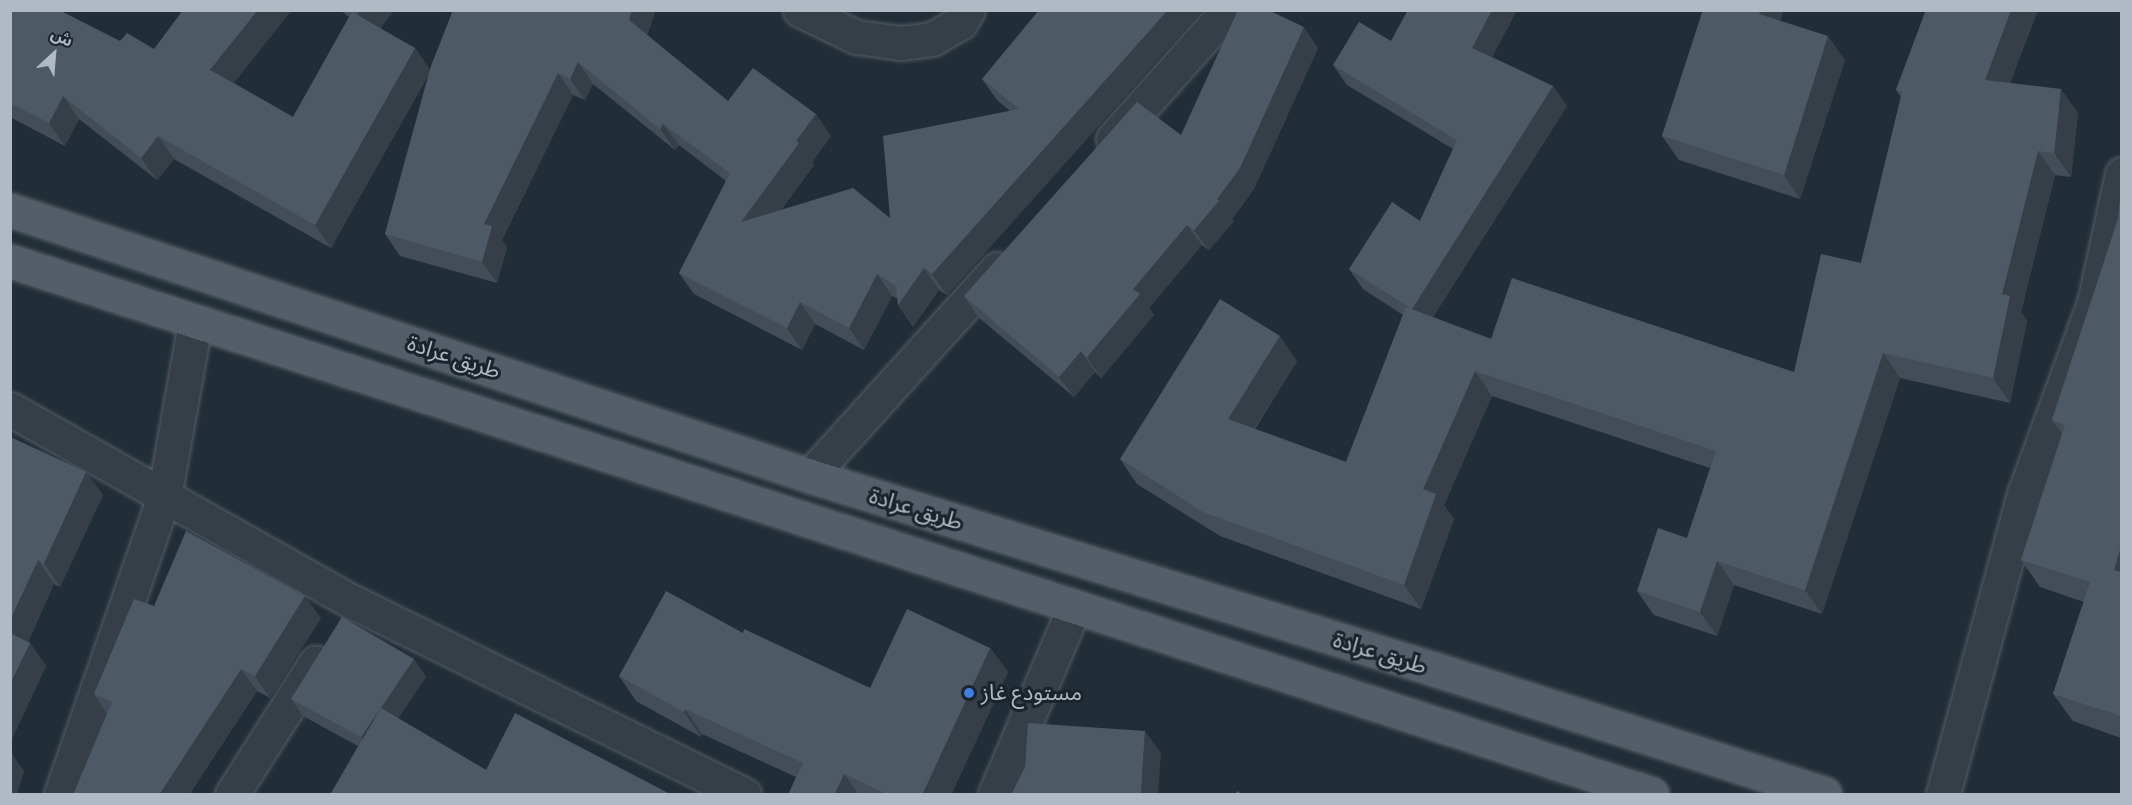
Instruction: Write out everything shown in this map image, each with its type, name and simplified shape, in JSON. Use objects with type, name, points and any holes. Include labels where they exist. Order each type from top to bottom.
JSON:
[{"type":"main road","name":"طريق عرادة","points":[[10,210],[810,476],[1434,669],[1825,795]]},
{"type":"main road","name":"طريق عرادة","points":[[10,261],[1652,795]]},
{"type":"street","points":[[800,10],[856,37],[901,44],[932,39],[960,23],[968,10]]},
{"type":"street","points":[[1095,159],[1228,10]]},
{"type":"street","points":[[1943,795],[2024,494],[2094,303],[2114,240],[2121,174]]},
{"type":"street","points":[[810,476],[1017,247]]},
{"type":"street","points":[[61,795],[164,497],[195,323]]},
{"type":"street","points":[[10,409],[353,602],[744,795]]},
{"type":"street","points":[[232,795],[353,602]]},
{"type":"street","points":[[995,795],[1074,608]]},
{"type":"building","points":[[10,10],[59,10],[120,41],[127,33],[154,49],[183,10],[258,10],[210,70],[293,117],[352,12],[415,48],[315,225],[158,136],[141,158],[63,96],[49,123],[10,103]]},
{"type":"building","points":[[453,10],[632,10],[629,20],[728,101],[753,68],[816,114],[796,141],[799,143],[741,222],[853,188],[890,218],[883,136],[1019,109],[982,79],[1039,10],[1168,10],[932,274],[924,268],[898,305],[896,286],[877,274],[849,328],[800,302],[787,328],[679,273],[730,173],[663,124],[660,129],[578,62],[570,79],[558,73],[484,224],[492,226],[482,262],[385,234],[431,66]]},
{"type":"building","points":[[1238,10],[1268,10],[1304,27],[1240,168],[1217,199],[1219,201],[1194,230],[1187,225],[1133,289],[1140,294],[1087,357],[1081,351],[1059,377],[964,296],[1137,102],[1181,135]]},
{"type":"building","points":[[1408,10],[1492,10],[1472,48],[1553,86],[1412,309],[1349,269],[1392,202],[1420,221],[1457,140],[1333,65],[1359,22],[1391,41]]},
{"type":"building","points":[[1703,10],[1760,10],[1759,14],[1828,36],[1784,175],[1662,136]]},
{"type":"building","points":[[1926,10],[2011,10],[1985,80],[2061,89],[2054,153],[2038,151],[2002,294],[2010,296],[1993,378],[1883,353],[1805,590],[1717,561],[1700,612],[1637,591],[1658,528],[1687,538],[1716,451],[1475,371],[1423,489],[1436,494],[1404,585],[1203,512],[1120,459],[1220,299],[1280,336],[1228,419],[1346,462],[1406,307],[1491,339],[1512,278],[1794,372],[1821,254],[1861,263],[1902,92],[1896,90]]},
{"type":"building","points":[[2121,191],[2121,546],[2114,570],[2121,572],[2121,716],[2053,694],[2090,582],[2021,560],[2065,425],[2052,420],[2118,219]]},
{"type":"building","points":[[10,437],[86,472],[44,563],[38,560],[10,620]]},
{"type":"building","points":[[186,531],[305,596],[255,676],[241,669],[159,795],[73,795],[112,702],[94,694],[134,599],[154,606]]},
{"type":"building","points":[[666,591],[743,633],[744,629],[870,688],[907,609],[990,648],[922,795],[889,795],[844,774],[834,795],[788,795],[803,763],[685,709],[684,712],[619,676]]},
{"type":"building","points":[[342,617],[414,659],[361,737],[291,699]]},
{"type":"building","points":[[10,633],[30,643],[10,684]]},
{"type":"building","points":[[381,708],[486,770],[515,713],[672,795],[330,795]]},
{"type":"building","points":[[1028,723],[1145,731],[1141,795],[1011,795],[1025,767]]},
{"type":"place","name":"مستودع غاز","points":[[969,693]]}]
